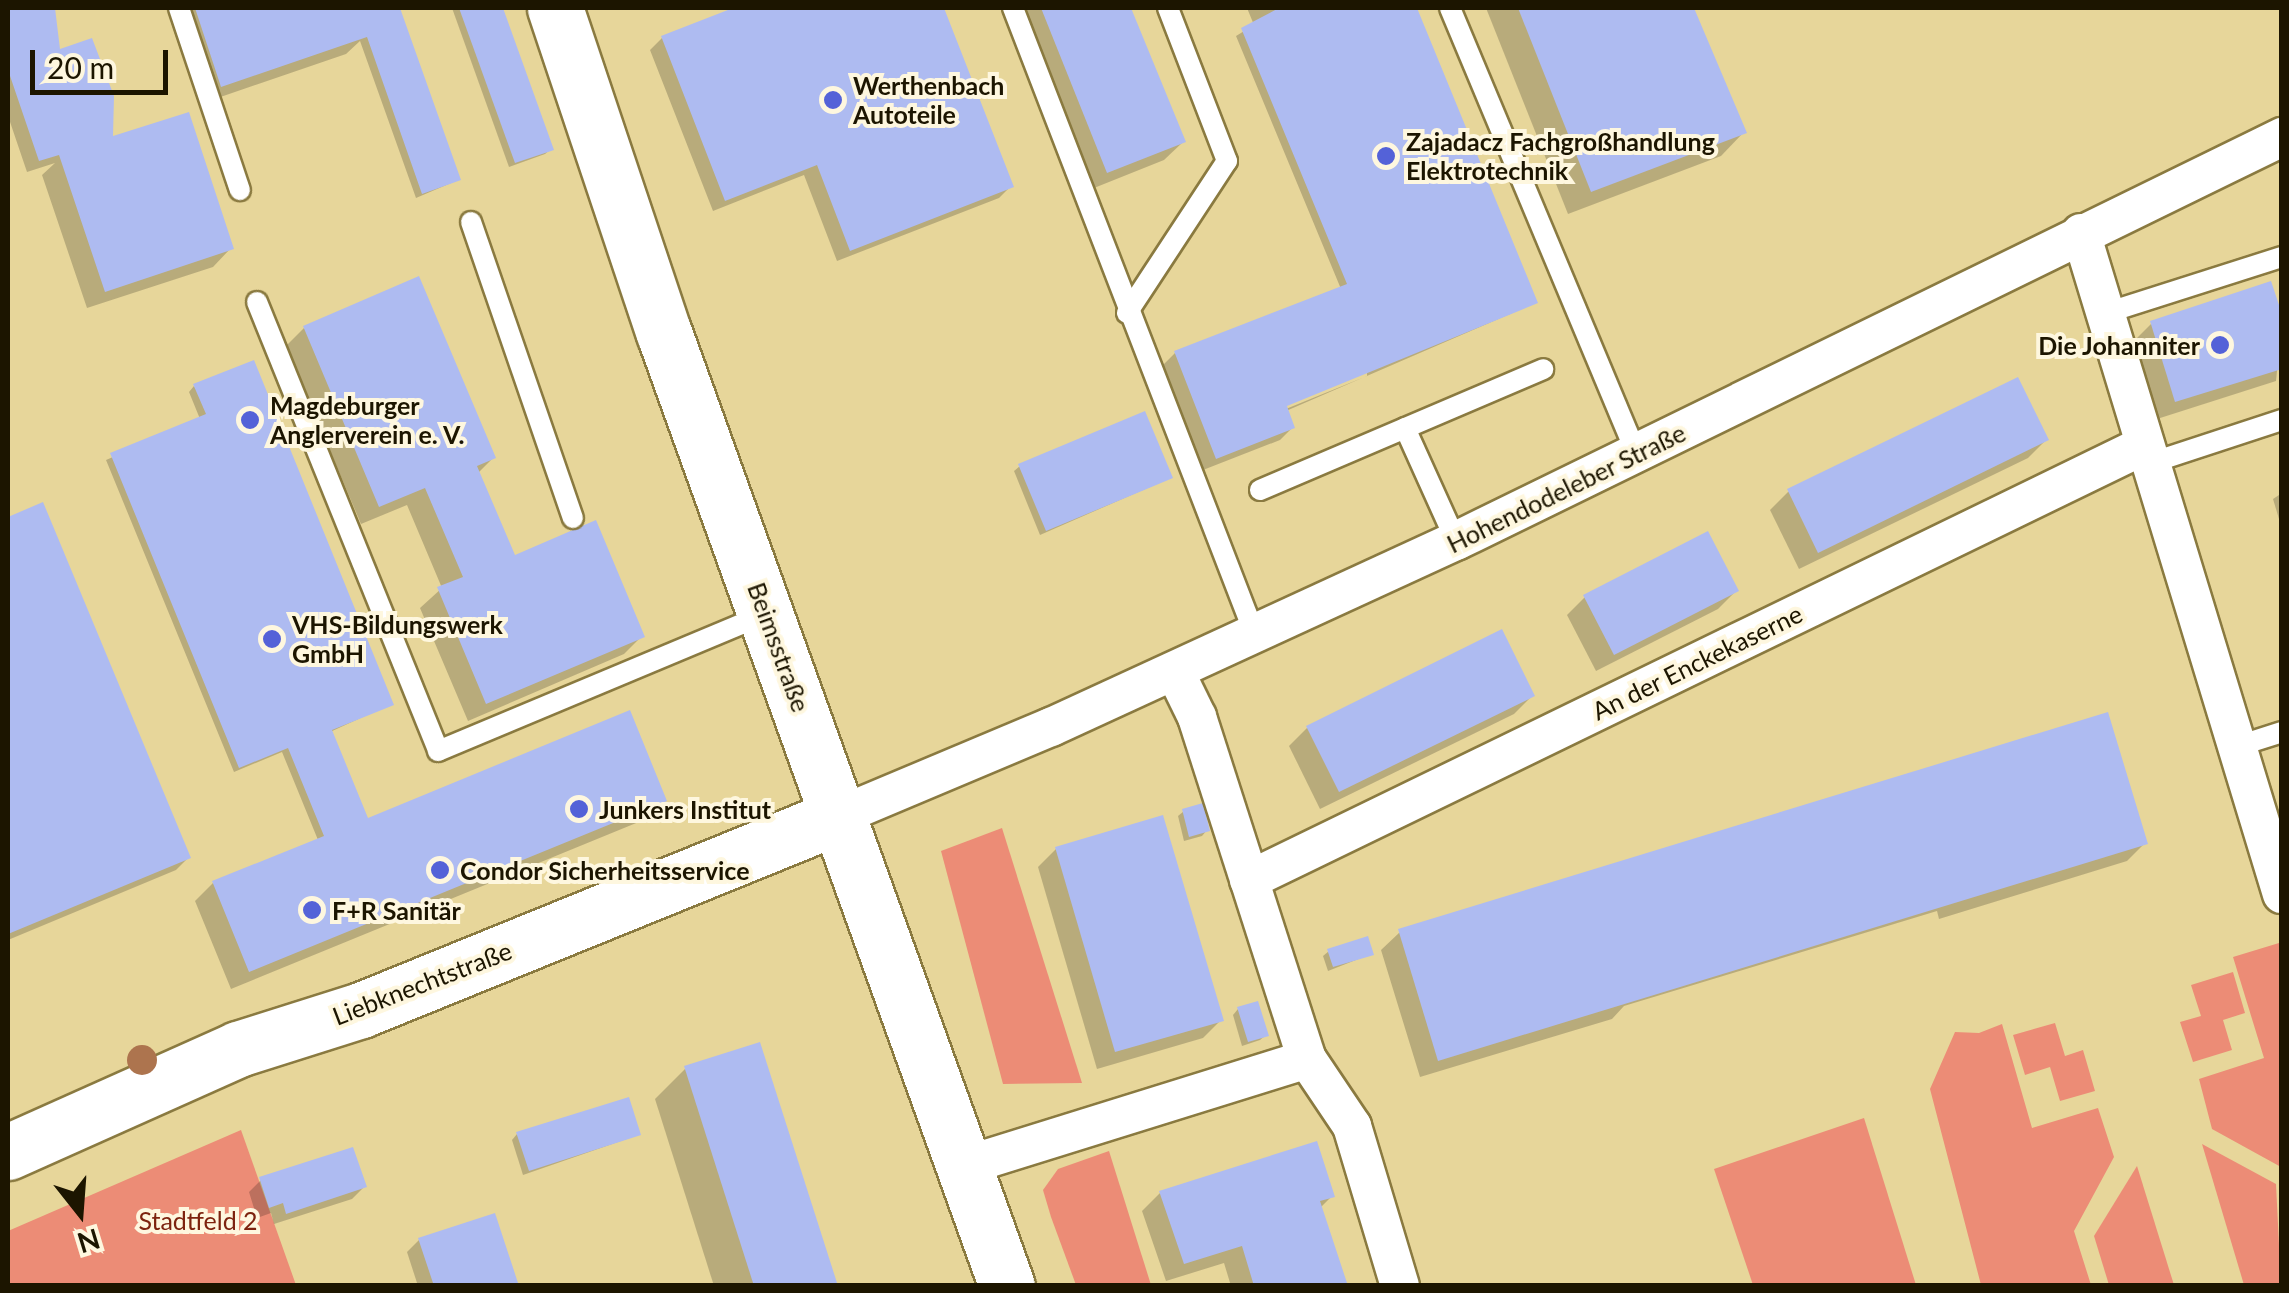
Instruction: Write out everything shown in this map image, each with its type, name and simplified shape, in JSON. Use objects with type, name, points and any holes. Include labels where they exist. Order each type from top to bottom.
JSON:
[{"type":"street","name":"Beimsstraße","points":[[556,8],[1007,1286]]},
{"type":"street","name":"Hohendodeleber Straße","points":[[839,816],[1175,672],[1456,541],[2282,137]]},
{"type":"street","points":[[2081,233],[2282,894]]},
{"type":"street","name":"An der Enckekaserne","points":[[1249,880],[2148,454]]},
{"type":"street","points":[[1175,672],[1197,716],[1307,1059],[1352,1126],[1400,1286]]},
{"type":"street","name":"Liebknechtstraße","points":[[8,1152],[238,1049],[361,1010],[839,816]]},
{"type":"street","points":[[964,1166],[1307,1059]]},
{"type":"lane","points":[[179,8],[240,190]]},
{"type":"lane","points":[[1013,8],[1127,313],[1255,634]]},
{"type":"lane","points":[[1127,313],[1227,161],[1168,8]]},
{"type":"lane","points":[[1450,8],[1637,455]]},
{"type":"lane","points":[[471,222],[574,518]]},
{"type":"lane","points":[[2106,313],[2282,256]]},
{"type":"lane","points":[[256,302],[438,752],[768,614]]},
{"type":"lane","points":[[1260,490],[1544,369]]},
{"type":"lane","points":[[2148,454],[2282,420]]},
{"type":"lane","points":[[1405,428],[1456,541]]},
{"type":"lane","points":[[2235,746],[2282,732]]},
{"type":"green space","points":[[1002,828],[1082,1083],[1003,1084],[941,851]]},
{"type":"green space","points":[[2279,943],[2281,1167],[2212,1129],[2199,1079],[2264,1058],[2233,957]]},
{"type":"green space","points":[[2233,972],[2245,1013],[2223,1020],[2232,1050],[2193,1062],[2180,1022],[2201,1016],[2191,985]]},
{"type":"green space","points":[[2055,1023],[2065,1056],[2083,1050],[2095,1091],[2060,1101],[2050,1067],[2025,1075],[2013,1035]]},
{"type":"green space","points":[[2002,1024],[2032,1128],[2098,1108],[2114,1157],[2074,1231],[2091,1285],[1981,1285],[1930,1089],[1955,1032],[1979,1033]]},
{"type":"green space","points":[[1864,1118],[1916,1285],[1753,1285],[1714,1169]]},
{"type":"green space","name":"Stadtfeld 2","points":[[241,1130],[296,1285],[8,1285],[8,1231]]},
{"type":"green space","points":[[2202,1144],[2276,1184],[2281,1285],[2244,1285]]},
{"type":"green space","points":[[1109,1151],[1151,1285],[1076,1285],[1051,1217],[1043,1190],[1058,1169]]},
{"type":"green space","points":[[2137,1166],[2174,1285],[2109,1285],[2094,1236]]},
{"type":"building","points":[[8,8],[55,8],[60,49],[92,38],[114,96],[113,136],[189,112],[234,249],[105,292],[59,155],[39,161],[8,70]]},
{"type":"building","points":[[195,8],[400,8],[461,180],[422,194],[367,37],[221,87]]},
{"type":"building","points":[[459,8],[503,8],[554,150],[515,163]]},
{"type":"building","name":"Werthenbach Autoteile","points":[[733,8],[944,8],[1014,187],[850,251],[817,165],[725,201],[661,36]]},
{"type":"building","points":[[1041,8],[1131,8],[1186,142],[1107,173]]},
{"type":"building","name":"Zajadacz Fachgroßhandlung Elektrotechnik","points":[[1279,8],[1417,8],[1538,303],[1287,406],[1295,428],[1216,459],[1174,351],[1347,284],[1241,28]]},
{"type":"building","points":[[1518,8],[1694,8],[1747,133],[1591,192]]},
{"type":"building","points":[[419,276],[496,458],[477,466],[515,555],[596,520],[645,637],[486,704],[437,587],[463,577],[425,488],[379,507],[303,326]]},
{"type":"building","name":"Die Johanniter","points":[[2271,281],[2282,314],[2282,369],[2175,402],[2150,321]]},
{"type":"building","points":[[254,360],[394,705],[332,730],[368,818],[630,710],[667,801],[249,972],[212,881],[324,836],[288,748],[239,768],[110,453],[206,414],[193,384]]},
{"type":"building","points":[[2018,377],[2049,440],[1818,553],[1787,489]]},
{"type":"building","points":[[1145,411],[1173,478],[1046,531],[1018,464]]},
{"type":"building","points":[[43,502],[191,858],[8,934],[8,517]]},
{"type":"building","points":[[1708,531],[1739,591],[1614,655],[1583,595]]},
{"type":"building","points":[[1502,629],[1535,696],[1339,792],[1306,726]]},
{"type":"building","points":[[2108,712],[2148,844],[1438,1061],[1398,929]]},
{"type":"building","points":[[1203,803],[1210,831],[1189,837],[1182,809]]},
{"type":"building","points":[[1163,815],[1224,1021],[1115,1052],[1055,847]]},
{"type":"building","points":[[1368,936],[1374,955],[1333,967],[1327,949]]},
{"type":"building","points":[[1258,1001],[1269,1036],[1248,1042],[1237,1007]]},
{"type":"building","points":[[760,1042],[838,1286],[754,1286],[684,1066]]},
{"type":"building","points":[[629,1097],[641,1135],[529,1171],[516,1132]]},
{"type":"building","points":[[1317,1141],[1335,1197],[1320,1201],[1348,1286],[1254,1286],[1242,1246],[1184,1264],[1159,1191]]},
{"type":"building","points":[[353,1147],[367,1187],[286,1214],[283,1203],[269,1208],[259,1177]]},
{"type":"building","points":[[495,1213],[519,1286],[434,1286],[418,1238]]},
{"type":"place","name":"Werthenbach Autoteile","points":[[833,100]]},
{"type":"place","name":"Zajadacz Fachgroßhandlung Elektrotechnik","points":[[1386,156]]},
{"type":"place","name":"Die Johanniter","points":[[2220,345]]},
{"type":"place","name":"Magdeburger Anglerverein e. V.","points":[[250,420]]},
{"type":"place","name":"VHS-Bildungswerk GmbH","points":[[272,639]]},
{"type":"place","name":"Junkers Institut","points":[[579,809]]},
{"type":"place","name":"Condor Sicherheitsservice","points":[[440,870]]},
{"type":"place","name":"F+R Sanitär","points":[[312,910]]}]
